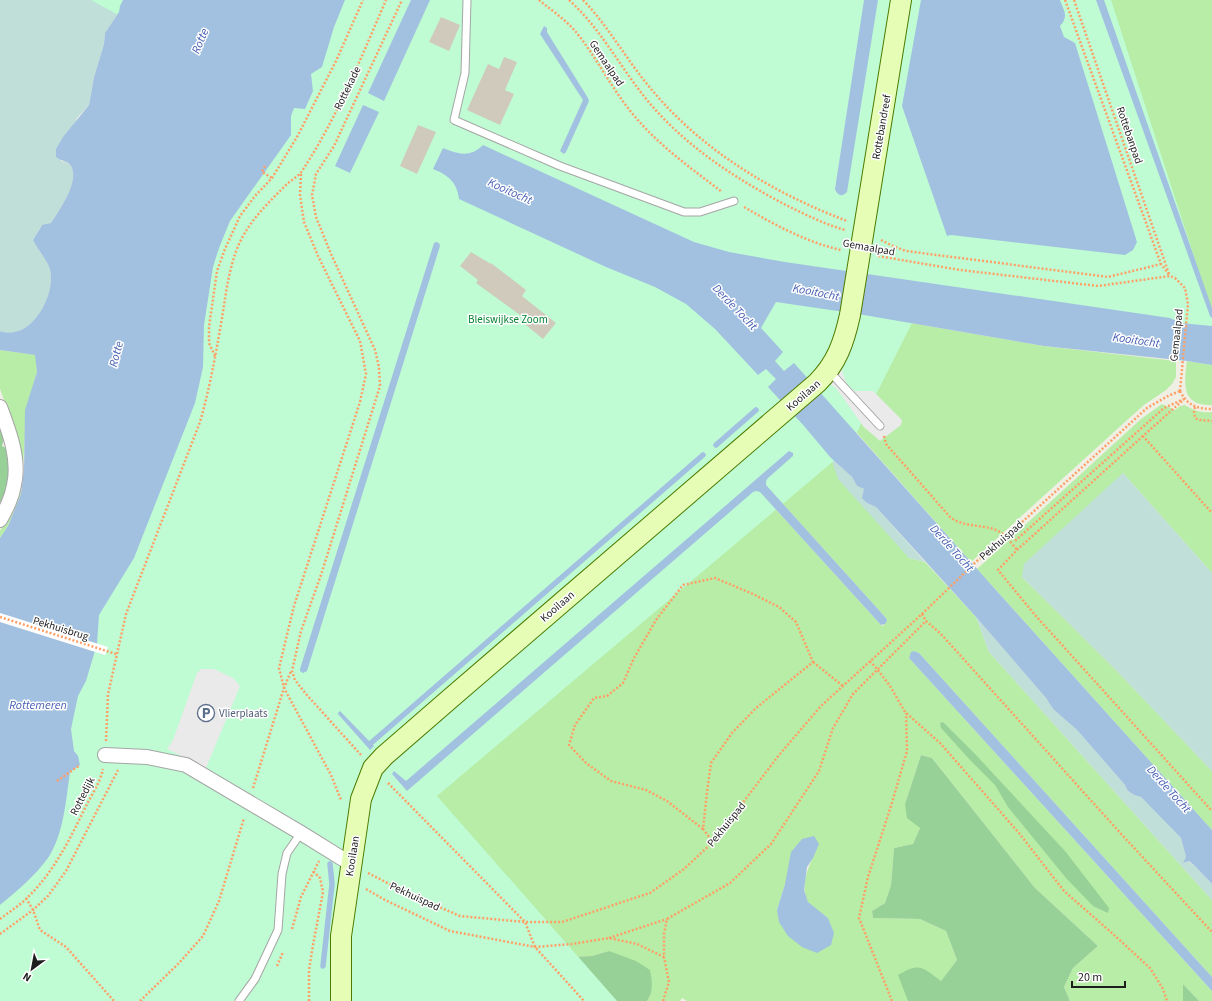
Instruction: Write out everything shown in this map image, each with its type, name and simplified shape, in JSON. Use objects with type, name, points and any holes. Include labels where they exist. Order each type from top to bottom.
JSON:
[{"type":"street","name":"Rottebandreef","points":[[861,244],[901,0]]},
{"type":"street","name":"Kooilaan","points":[[341,1001],[340,936],[361,799],[373,768],[384,756],[823,377],[839,353],[845,339],[861,244]]},
{"type":"street","points":[[0,407],[12,440],[15,464],[15,484],[8,504],[0,520]]},
{"type":"street","points":[[105,755],[147,757],[186,765],[351,864]]},
{"type":"lane","points":[[467,0],[466,73],[454,120],[560,166],[684,212],[700,212],[734,201]]},
{"type":"lane","points":[[823,377],[880,426]]},
{"type":"lane","points":[[239,1001],[254,979],[278,930],[282,874],[287,853],[301,833]]},
{"type":"path","points":[[215,356],[209,343],[209,332],[217,271],[225,249],[240,216],[255,196],[272,178],[297,137],[336,61],[363,0]]},
{"type":"path","name":"Rottekade","points":[[301,173],[329,125],[355,72],[386,0]]},
{"type":"path","points":[[140,1001],[179,963],[203,936],[219,901],[284,688],[292,671],[301,631],[321,574],[380,386],[379,367],[375,350],[331,254],[316,217],[312,195],[316,174],[337,139],[402,0]]},
{"type":"path","name":"Gemaalpad","points":[[539,0],[576,31],[621,99],[636,119],[652,136],[676,157],[734,201],[769,222],[804,239],[833,248],[861,244],[960,270],[1098,286],[1170,276],[1175,278],[1184,288],[1188,304],[1181,366],[1180,391]]},
{"type":"path","points":[[569,0],[592,23],[634,84],[649,102],[693,146],[718,165],[768,195],[804,214],[841,229],[861,244],[881,240],[906,251],[1108,278],[1161,264]]},
{"type":"path","points":[[583,0],[607,29],[647,84],[669,110],[701,139],[727,159],[782,193],[815,209],[851,223],[861,244]]},
{"type":"path","points":[[1065,0],[1161,264],[1170,276]]},
{"type":"path","name":"Rottebanpad","points":[[1074,0],[1170,276]]},
{"type":"path","points":[[266,166],[262,172],[272,178]]},
{"type":"path","points":[[301,173],[300,195],[304,222],[318,256],[360,342],[366,374],[360,402],[294,606],[279,668],[284,688],[331,775],[338,790],[342,804]]},
{"type":"path","name":"Rottedijk","points":[[0,919],[26,898],[43,880],[62,854],[102,775],[105,755],[108,694],[126,614],[200,422],[209,391],[230,273],[239,244],[258,212],[290,181],[301,173]]},
{"type":"path","points":[[1180,391],[1184,399],[1195,407],[1200,409],[1212,409]]},
{"type":"path","name":"Pekhuispad","points":[[351,864],[406,893],[460,916],[525,922],[562,922],[650,893],[684,869],[713,842],[779,755],[821,706],[922,614],[978,560],[1009,534],[1147,408],[1180,391]]},
{"type":"path","points":[[1184,399],[998,570],[1034,615],[1212,811]]},
{"type":"path","points":[[1009,534],[1016,540],[1164,408],[1184,399]]},
{"type":"path","points":[[1195,407],[1194,413],[1196,418],[1200,420],[1212,420]]},
{"type":"path","points":[[880,426],[886,444],[950,517],[956,522],[965,525],[992,528],[1001,533],[1018,550]]},
{"type":"path","points":[[1143,436],[1212,513]]},
{"type":"path","points":[[713,842],[704,829],[667,801],[646,790],[611,781],[586,763],[569,745],[575,725],[594,698],[607,696],[624,683],[634,658],[656,620],[683,585],[715,578],[779,607],[796,622],[813,662],[843,686]]},
{"type":"path","points":[[922,614],[1212,932]]},
{"type":"path","name":"Pekhuisbrug","points":[[0,617],[116,654]]},
{"type":"path","points":[[351,864],[360,885],[385,900],[450,931],[535,947],[572,944],[609,938],[667,919],[730,883],[771,844],[819,771],[834,728],[853,694],[926,620]]},
{"type":"path","points":[[870,661],[878,669],[906,712],[940,743],[1019,833],[1064,891],[1150,968],[1164,989],[1167,1001]]},
{"type":"path","points":[[704,829],[707,792],[712,763],[732,733],[756,708],[813,662]]},
{"type":"path","points":[[292,671],[295,680],[306,694],[373,768],[525,922],[535,947],[584,1001]]},
{"type":"path","points":[[892,1001],[860,918],[868,877],[907,751],[906,712]]},
{"type":"path","points":[[0,934],[33,910],[48,896],[66,871],[118,770],[124,755]]},
{"type":"path","points":[[57,781],[80,765]]},
{"type":"path","points":[[309,1001],[309,970],[312,945],[323,892],[320,878],[313,871]]},
{"type":"path","points":[[26,898],[33,910],[40,930],[66,947],[114,1001]]},
{"type":"path","points":[[662,1001],[669,982],[664,957],[664,934],[667,919]]},
{"type":"path","points":[[609,938],[637,944],[664,957]]},
{"type":"green space","points":[[91,0],[148,0],[133,23]]},
{"type":"green space","name":"Bleiswijkse Zoom","points":[[310,0],[1111,0],[1212,312],[1212,339],[920,307],[849,448],[437,796],[617,1001],[0,1001],[0,869],[191,243]]},
{"type":"green space","points":[[1060,0],[1212,0],[1212,326]]},
{"type":"green space","points":[[858,314],[1044,346],[1176,361],[1176,377],[1166,390],[1144,405],[971,562],[819,390],[854,414],[864,427],[880,440],[873,391]]},
{"type":"green space","points":[[0,350],[36,355],[37,372],[32,390],[25,437],[21,494],[8,526],[0,538],[0,531],[12,510],[21,472],[17,435],[0,389]]},
{"type":"green space","points":[[1187,361],[1212,365],[1212,405],[1195,402],[1190,398],[1185,385]]},
{"type":"green space","points":[[1162,404],[1175,410],[1180,406],[1185,405],[1198,411],[1212,412],[1212,573],[1123,473],[1022,577],[1115,669],[1212,771],[1212,830],[977,569],[1141,419]]},
{"type":"green space","points":[[0,421],[5,434],[2,446],[8,449],[11,463],[4,502],[0,501]]},
{"type":"green space","points":[[804,426],[909,558],[925,562],[976,617],[989,652],[1212,900],[1212,977],[919,653],[914,651],[909,658],[1212,991],[1212,1001],[1199,1001],[1183,984],[1183,1001],[1070,1001],[1064,987],[1073,968],[1098,946],[1035,888],[932,758],[921,755],[905,804],[920,828],[913,844],[894,848],[891,885],[885,903],[872,911],[873,918],[920,919],[946,931],[957,960],[941,981],[908,998],[908,1001],[687,1001],[682,998],[680,1001],[647,1001],[650,996],[609,951],[592,956],[550,958],[410,789],[760,492],[883,626],[887,621],[886,618],[766,485]],"holes":[[[813,858],[804,886],[806,897],[810,904],[828,918],[777,910],[785,884]]]},
{"type":"green space","points":[[943,722],[976,755],[1065,851],[1109,908],[1108,913],[1093,906],[1066,878],[1008,807],[995,785],[941,728],[940,723]]},
{"type":"green space","points":[[921,755],[932,758],[1035,888],[1098,946],[1073,968],[1064,987],[1070,1001],[908,1001],[898,975],[916,967],[929,972],[941,981],[957,960],[946,931],[920,919],[873,918],[872,911],[885,903],[891,885],[894,848],[913,844],[920,828],[907,818],[905,804]]},
{"type":"green space","points":[[609,951],[636,961],[650,970],[652,990],[647,1001],[589,1001],[549,958],[592,956]]},
{"type":"green space","points":[[1183,984],[1199,1001],[1183,1001]]},
{"type":"shaded area","points":[[0,0],[98,0],[119,12],[105,33],[104,44],[94,77],[89,105],[77,118],[61,161],[69,164],[73,171],[73,179],[70,189],[66,199],[51,223],[41,226],[33,240],[50,270],[51,280],[49,292],[39,314],[31,324],[22,330],[11,333],[0,331]]},
{"type":"shaded area","points":[[842,364],[842,372],[848,386],[855,391],[873,391],[902,420],[901,425],[880,441],[864,427],[836,388],[830,384],[826,384]]},
{"type":"shaded area","points":[[831,458],[852,477],[857,486],[864,489],[867,503],[876,507],[925,562],[909,558],[838,479]]},
{"type":"shaded area","points":[[1123,473],[1212,573],[1212,771],[1115,669],[1022,577],[1024,564]]},
{"type":"shaded area","points":[[976,617],[1046,698],[1053,709],[1077,730],[1125,785],[1129,792],[1141,797],[1181,838],[1186,857],[1184,863],[1188,861],[1195,866],[1212,884],[1212,900],[989,652]]},
{"type":"shaded area","name":"Vlierplaats","points":[[201,669],[214,669],[233,678],[240,686],[206,768],[167,749],[173,740],[197,673]]},
{"type":"water","points":[[123,0],[345,0],[334,27],[322,67],[311,74],[313,91],[305,109],[294,108],[291,116],[291,135],[230,221],[219,248],[213,267],[204,325],[203,367],[195,403],[134,558],[99,615],[97,644],[86,681],[78,696],[71,729],[74,751],[78,756],[80,765],[70,772],[64,816],[58,838],[43,865],[26,883],[0,905],[0,538],[8,526],[21,494],[24,469],[25,410],[37,372],[35,355],[0,350],[0,331],[11,333],[22,330],[39,314],[45,303],[51,280],[50,270],[33,240],[42,225],[51,223],[55,218],[67,196],[73,180],[71,166],[56,157],[56,149],[63,137],[89,105],[94,77],[104,44],[105,33],[119,12]]},
{"type":"water","points":[[411,0],[430,0],[384,101],[368,93]]},
{"type":"water","points":[[864,0],[878,0],[847,192],[844,195],[840,195],[835,189]]},
{"type":"water","points":[[921,0],[1060,0],[1065,16],[1060,26],[1064,37],[1075,43],[1137,242],[1133,250],[1125,255],[951,235],[947,236],[902,106]]},
{"type":"water","points":[[1096,0],[1104,0],[1212,308],[1212,318],[1210,316]]},
{"type":"water","points":[[544,26],[547,28],[547,32],[589,101],[564,154],[560,151],[583,100],[540,34]]},
{"type":"water","points":[[363,105],[379,112],[350,173],[335,166]]},
{"type":"water","points":[[483,145],[694,242],[729,252],[785,262],[1170,318],[1181,323],[1212,326],[1212,365],[1044,346],[858,314],[776,302],[761,328],[783,352],[775,361],[784,371],[794,363],[1212,830],[1212,884],[1189,861],[1183,863],[1186,857],[1181,838],[1141,797],[1127,790],[1125,785],[1077,730],[1053,709],[1046,698],[976,617],[876,507],[867,503],[862,498],[864,489],[857,486],[852,477],[831,458],[768,387],[776,379],[766,369],[758,375],[715,329],[686,304],[655,287],[606,267],[459,199],[456,188],[451,180],[433,169],[443,148],[464,154],[473,152]]},
{"type":"water","points":[[434,243],[439,243],[440,246],[307,671],[303,673],[300,669]]},
{"type":"water","points":[[789,451],[793,453],[793,456],[768,478],[766,485],[886,618],[887,621],[885,624],[881,625],[760,492],[756,491],[407,791],[392,774],[394,771],[406,781]]},
{"type":"water","points":[[914,651],[919,653],[1212,977],[1212,991],[909,658],[911,652]]},
{"type":"water","points":[[340,711],[374,746],[370,750],[338,714]]},
{"type":"water","points":[[814,836],[819,844],[807,867],[804,890],[808,902],[828,918],[834,933],[831,945],[817,953],[802,947],[788,936],[779,922],[777,910],[785,884],[791,852],[802,839]]},
{"type":"pier","points":[[0,613],[108,647],[105,655],[0,622]]},
{"type":"building","points":[[441,17],[460,25],[449,51],[429,42]]},
{"type":"building","points":[[504,57],[517,62],[505,90],[514,94],[500,125],[467,110],[488,64],[499,69]]},
{"type":"building","points":[[418,125],[436,132],[417,174],[400,166]]},
{"type":"building","points":[[471,252],[491,263],[526,290],[522,296],[556,323],[543,339],[521,321],[524,318],[476,283],[478,280],[460,266]]},
{"type":"waterway","points":[[716,445],[756,410]]},
{"type":"waterway","points":[[371,743],[703,455]]},
{"type":"waterway","points":[[323,966],[332,884],[330,864]]},
{"type":"place","name":"Vlierplaats","points":[[206,713]]},
{"type":"water label","name":"Rotte","points":[[200,41]]},
{"type":"water label","name":"Kooitocht","points":[[510,191]]},
{"type":"water label","name":"Kooitocht","points":[[816,292]]},
{"type":"water label","name":"Derde Tocht","points":[[735,307]]},
{"type":"water label","name":"Kooitocht","points":[[1136,340]]},
{"type":"water label","name":"Rotte","points":[[116,354]]},
{"type":"water label","name":"Derde Tocht","points":[[952,548]]},
{"type":"water label","name":"Rottemeren","points":[[38,705]]},
{"type":"water label","name":"Derde Tocht","points":[[1169,789]]}]
